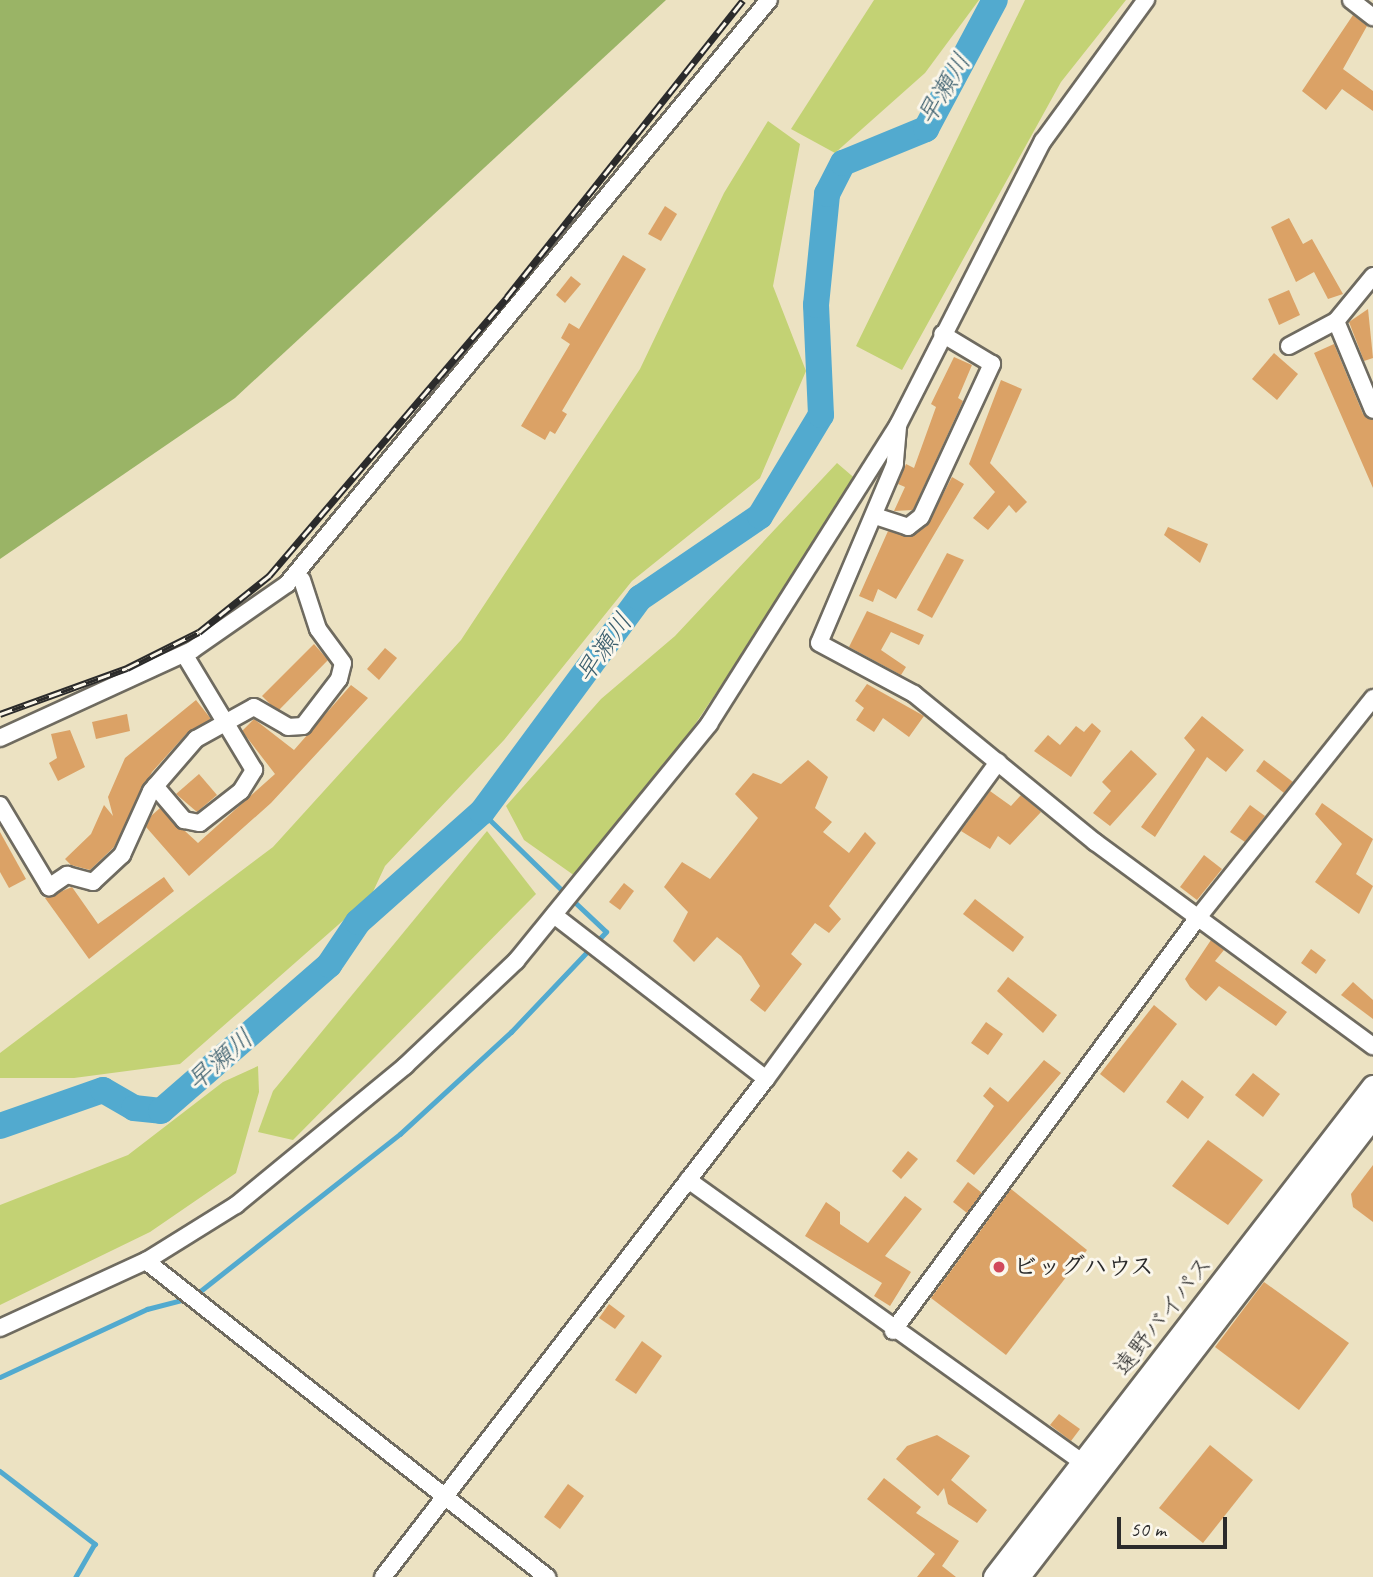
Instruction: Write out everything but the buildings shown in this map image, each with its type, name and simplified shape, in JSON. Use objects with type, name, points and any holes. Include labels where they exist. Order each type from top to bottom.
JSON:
[{"type":"highway","name":"遠野バイパス","points":[[995,1577],[1373,1087]]},
{"type":"highway","name":"遠野バイパス","points":[[1017,1577],[1373,1115]]},
{"type":"street","points":[[0,738],[184,654],[287,584],[769,0]]},
{"type":"street","points":[[0,1328],[146,1261],[236,1205],[320,1140],[516,961],[709,724],[898,425],[942,334],[1043,141],[1146,0]]},
{"type":"street","points":[[1351,0],[1373,17]]},
{"type":"street","points":[[1289,346],[1336,321],[1373,276]]},
{"type":"street","points":[[1336,321],[1373,410]]},
{"type":"street","points":[[875,516],[908,527],[921,517],[992,365],[942,334]]},
{"type":"street","points":[[898,425],[895,464],[820,643],[914,694],[1196,920],[1373,1046]]},
{"type":"street","points":[[0,805],[49,887],[67,875],[93,882],[122,855],[155,786],[196,739],[225,719],[254,707],[294,729],[339,679],[343,663],[318,629],[302,580]]},
{"type":"street","points":[[155,786],[184,820],[200,823],[241,792],[254,769],[184,654]]},
{"type":"street","points":[[893,1331],[1196,920],[1373,698]]},
{"type":"street","points":[[383,1577],[766,1079],[998,762]]},
{"type":"street","points":[[554,915],[766,1079]]},
{"type":"street","points":[[688,1180],[893,1331],[1083,1463]]},
{"type":"street","points":[[146,1261],[547,1577]]},
{"type":"green space","points":[[0,0],[666,0],[235,398],[0,559]]},
{"type":"green space","points":[[874,0],[979,0],[925,73],[835,153],[791,129]]},
{"type":"green space","points":[[1025,0],[1126,0],[1061,82],[902,370],[856,346]]},
{"type":"green space","points":[[768,121],[800,144],[773,286],[806,371],[760,478],[632,581],[504,740],[385,866],[371,896],[180,1064],[74,1078],[0,1078],[0,1053],[273,847],[461,640],[640,369],[724,193]]},
{"type":"green space","points":[[837,463],[858,481],[645,799],[575,876],[524,840],[506,806],[601,699],[675,636]]},
{"type":"green space","points":[[487,831],[536,894],[293,1140],[258,1132],[273,1091]]},
{"type":"green space","points":[[258,1066],[259,1092],[236,1173],[150,1232],[0,1305],[0,1205],[128,1155],[223,1082]]},
{"type":"waterway","name":"早瀬川","points":[[0,1126],[103,1090],[134,1108],[161,1111],[329,965],[358,922],[482,812],[640,598],[760,516],[821,415],[816,305],[827,194],[843,163],[926,129],[995,0]]},
{"type":"waterway","points":[[482,812],[566,894]]},
{"type":"waterway","points":[[194,1296],[400,1134],[511,1032],[606,932],[572,900]]},
{"type":"waterway","points":[[0,1377],[147,1309],[186,1299]]},
{"type":"waterway","points":[[0,1471],[95,1544],[76,1577]]},
{"type":"railway","points":[[0,714],[127,668],[199,632],[269,576],[507,297],[743,0]]},
{"type":"place","name":"ビッグハウス","points":[[999,1267]]}]
